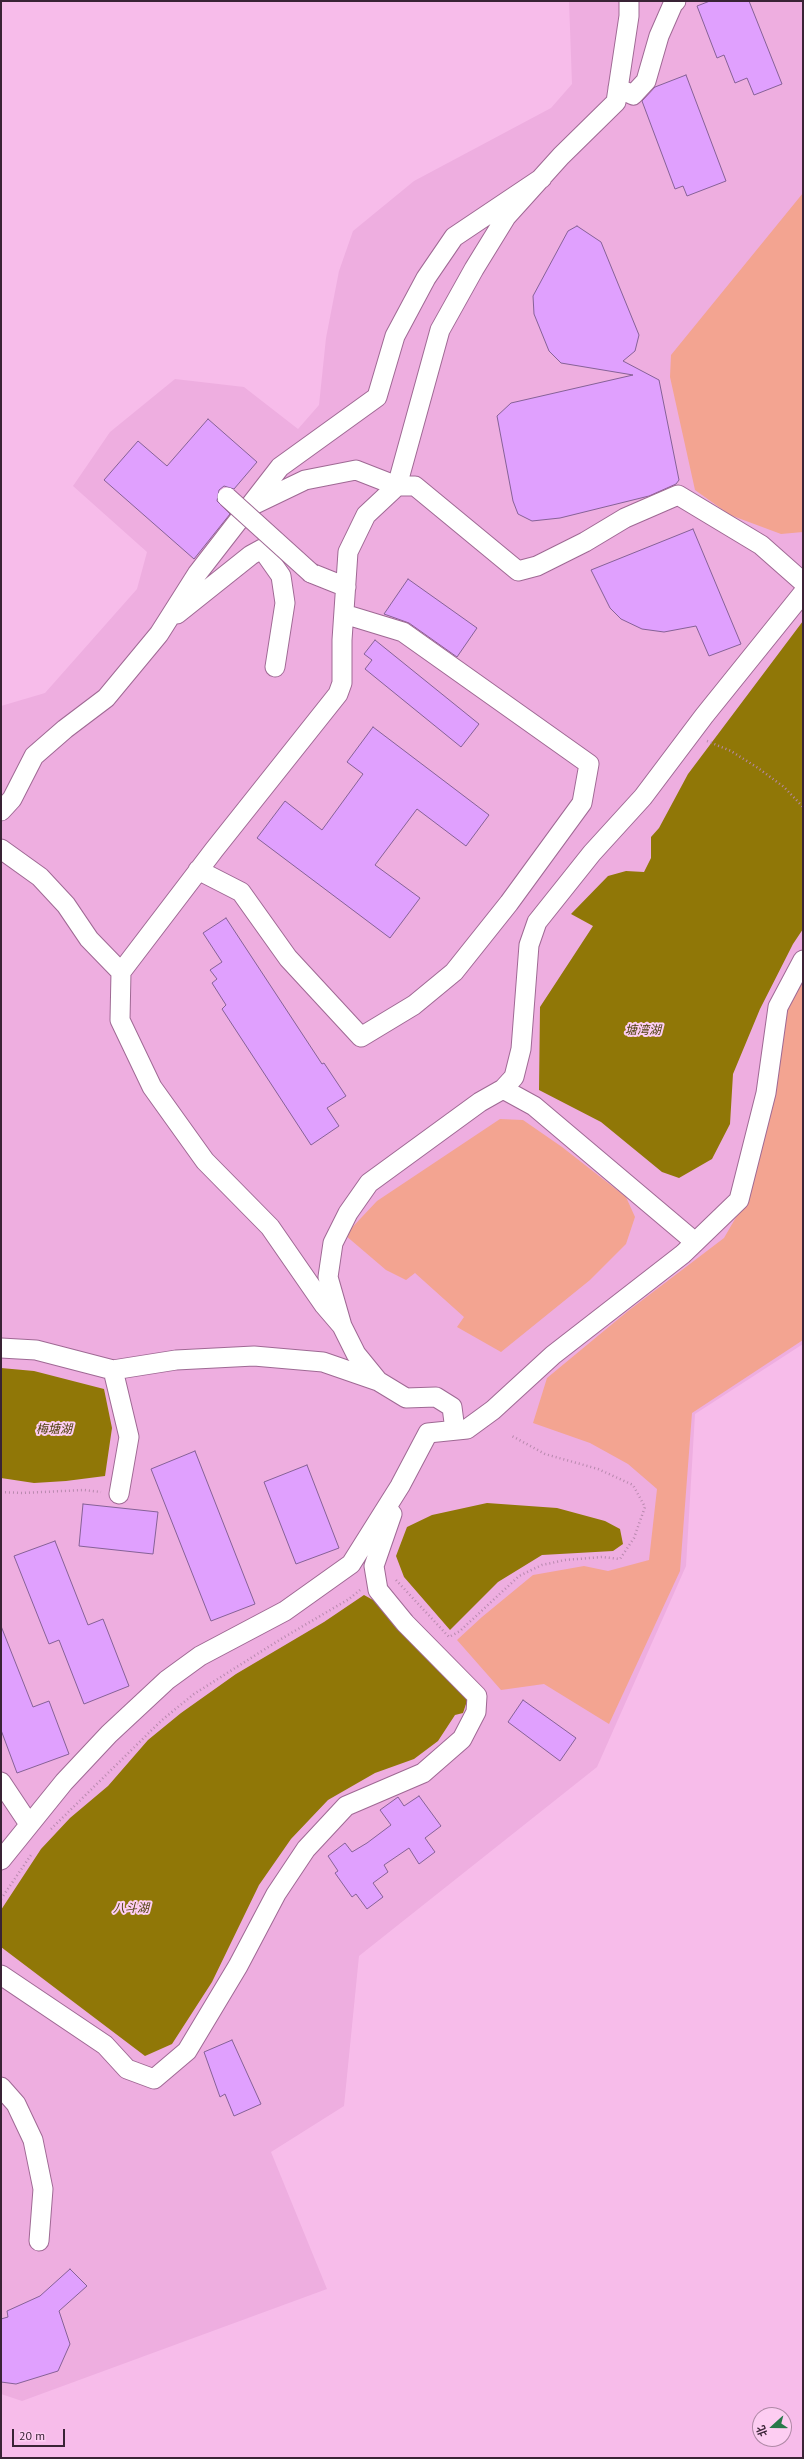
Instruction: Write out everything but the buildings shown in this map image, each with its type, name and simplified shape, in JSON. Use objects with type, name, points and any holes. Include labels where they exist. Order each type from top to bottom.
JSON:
[{"type":"lane","points":[[342,1326],[324,1305],[270,1227],[205,1161],[152,1087],[120,1020],[121,972],[198,870],[338,694],[342,683],[348,552],[366,515],[397,486],[440,330],[506,218],[542,178],[616,102],[629,16],[629,1]]},
{"type":"lane","points":[[618,88],[633,95],[646,81],[659,36],[672,4],[676,1]]},
{"type":"lane","points":[[1,811],[12,799],[34,756],[65,729],[106,698],[165,624],[197,574],[280,467],[377,397],[395,336],[426,278],[454,237],[542,178]]},
{"type":"lane","points":[[250,506],[305,480],[356,470],[397,486],[415,486],[518,571],[537,566],[585,542],[625,518],[678,495],[760,546],[803,582]]},
{"type":"lane","points":[[227,497],[311,572],[346,587]]},
{"type":"lane","points":[[165,624],[251,555],[262,549],[282,576],[285,603],[275,667]]},
{"type":"lane","points":[[378,1381],[356,1354],[342,1326],[328,1277],[333,1243],[348,1213],[369,1183],[480,1102],[503,1089],[514,1078],[521,1049],[529,945],[537,922],[592,853],[643,797],[692,731],[803,592]]},
{"type":"lane","points":[[198,870],[241,892],[288,958],[361,1037],[414,1005],[454,972],[509,904],[582,803],[589,764],[403,632],[344,614]]},
{"type":"lane","points":[[1,849],[40,877],[66,905],[89,939],[121,972]]},
{"type":"lane","points":[[1,1860],[64,1782],[109,1734],[167,1680],[200,1656],[286,1611],[351,1564],[400,1486],[428,1433],[467,1429],[493,1410],[553,1355],[634,1293],[695,1242],[739,1200],[766,1093],[778,1008],[803,960]]},
{"type":"lane","points":[[503,1089],[534,1106],[695,1242]]},
{"type":"lane","points":[[1,1348],[36,1350],[113,1370],[176,1360],[254,1356],[323,1362],[378,1381],[406,1398],[436,1397],[452,1407],[455,1430]]},
{"type":"lane","points":[[113,1370],[129,1438],[119,1494]]},
{"type":"lane","points":[[1,1975],[105,2045],[127,2069],[154,2079],[187,2051],[238,1966],[276,1894],[306,1849],[346,1806],[423,1773],[462,1739],[476,1712],[477,1696],[405,1623],[378,1590],[374,1566],[400,1486]]},
{"type":"lane","points":[[1,1782],[29,1824]]},
{"type":"lane","points":[[1,2087],[16,2104],[33,2140],[43,2189],[39,2240]]},
{"type":"path","points":[[692,731],[758,768],[784,787],[803,807]]},
{"type":"path","points":[[45,1835],[173,1711],[194,1694],[281,1639],[349,1600],[376,1576],[392,1575],[449,1637],[460,1631],[519,1576],[542,1565],[565,1560],[602,1557],[620,1560],[634,1538],[645,1507],[633,1485],[598,1469],[545,1454],[512,1436]]},
{"type":"path","points":[[1,1492],[84,1490],[119,1494]]},
{"type":"path","points":[[1,1899],[33,1852]]},
{"type":"shaded area","points":[[569,1],[803,1],[803,1344],[695,1414],[686,1566],[597,1767],[359,1956],[344,2106],[271,2152],[327,2289],[22,2401],[1,2394],[1,706],[45,693],[137,589],[147,552],[73,486],[110,432],[175,379],[244,387],[298,429],[319,405],[326,338],[339,271],[353,231],[414,181],[551,108],[572,84]]},
{"type":"shaded area","points":[[803,193],[803,532],[781,534],[730,515],[695,490],[670,377],[671,355]]},
{"type":"shaded area","points":[[803,974],[803,1340],[692,1413],[680,1571],[609,1724],[544,1684],[501,1690],[457,1640],[482,1617],[533,1575],[584,1566],[608,1571],[649,1560],[657,1489],[628,1464],[590,1443],[533,1423],[547,1378],[628,1311],[724,1238],[746,1200],[766,1134],[785,1003]]},
{"type":"shaded area","points":[[500,1119],[523,1120],[562,1147],[626,1197],[635,1217],[626,1244],[590,1280],[501,1352],[457,1327],[464,1317],[415,1273],[406,1280],[386,1270],[345,1235],[377,1201]]},
{"type":"water","name":"塘湾湖","points":[[803,621],[803,929],[793,944],[760,1009],[733,1074],[730,1124],[712,1159],[679,1178],[662,1172],[601,1122],[539,1090],[540,1007],[593,926],[571,914],[608,876],[626,871],[644,872],[651,858],[651,837],[659,828],[688,774]]},
{"type":"water","name":"梅塘湖","points":[[1,1368],[34,1371],[104,1389],[112,1428],[105,1476],[34,1483],[1,1478]]},
{"type":"water","points":[[487,1503],[557,1508],[605,1521],[620,1529],[623,1544],[613,1551],[542,1555],[498,1582],[450,1630],[404,1577],[396,1556],[407,1527],[432,1515]]},
{"type":"water","name":"八斗湖","points":[[364,1595],[373,1600],[423,1648],[468,1698],[463,1713],[455,1715],[438,1741],[414,1759],[375,1773],[328,1800],[291,1839],[259,1885],[212,1982],[172,2044],[145,2056],[1,1947],[1,1910],[41,1849],[70,1818],[108,1786],[148,1740],[181,1713],[236,1674],[324,1622]]}]
